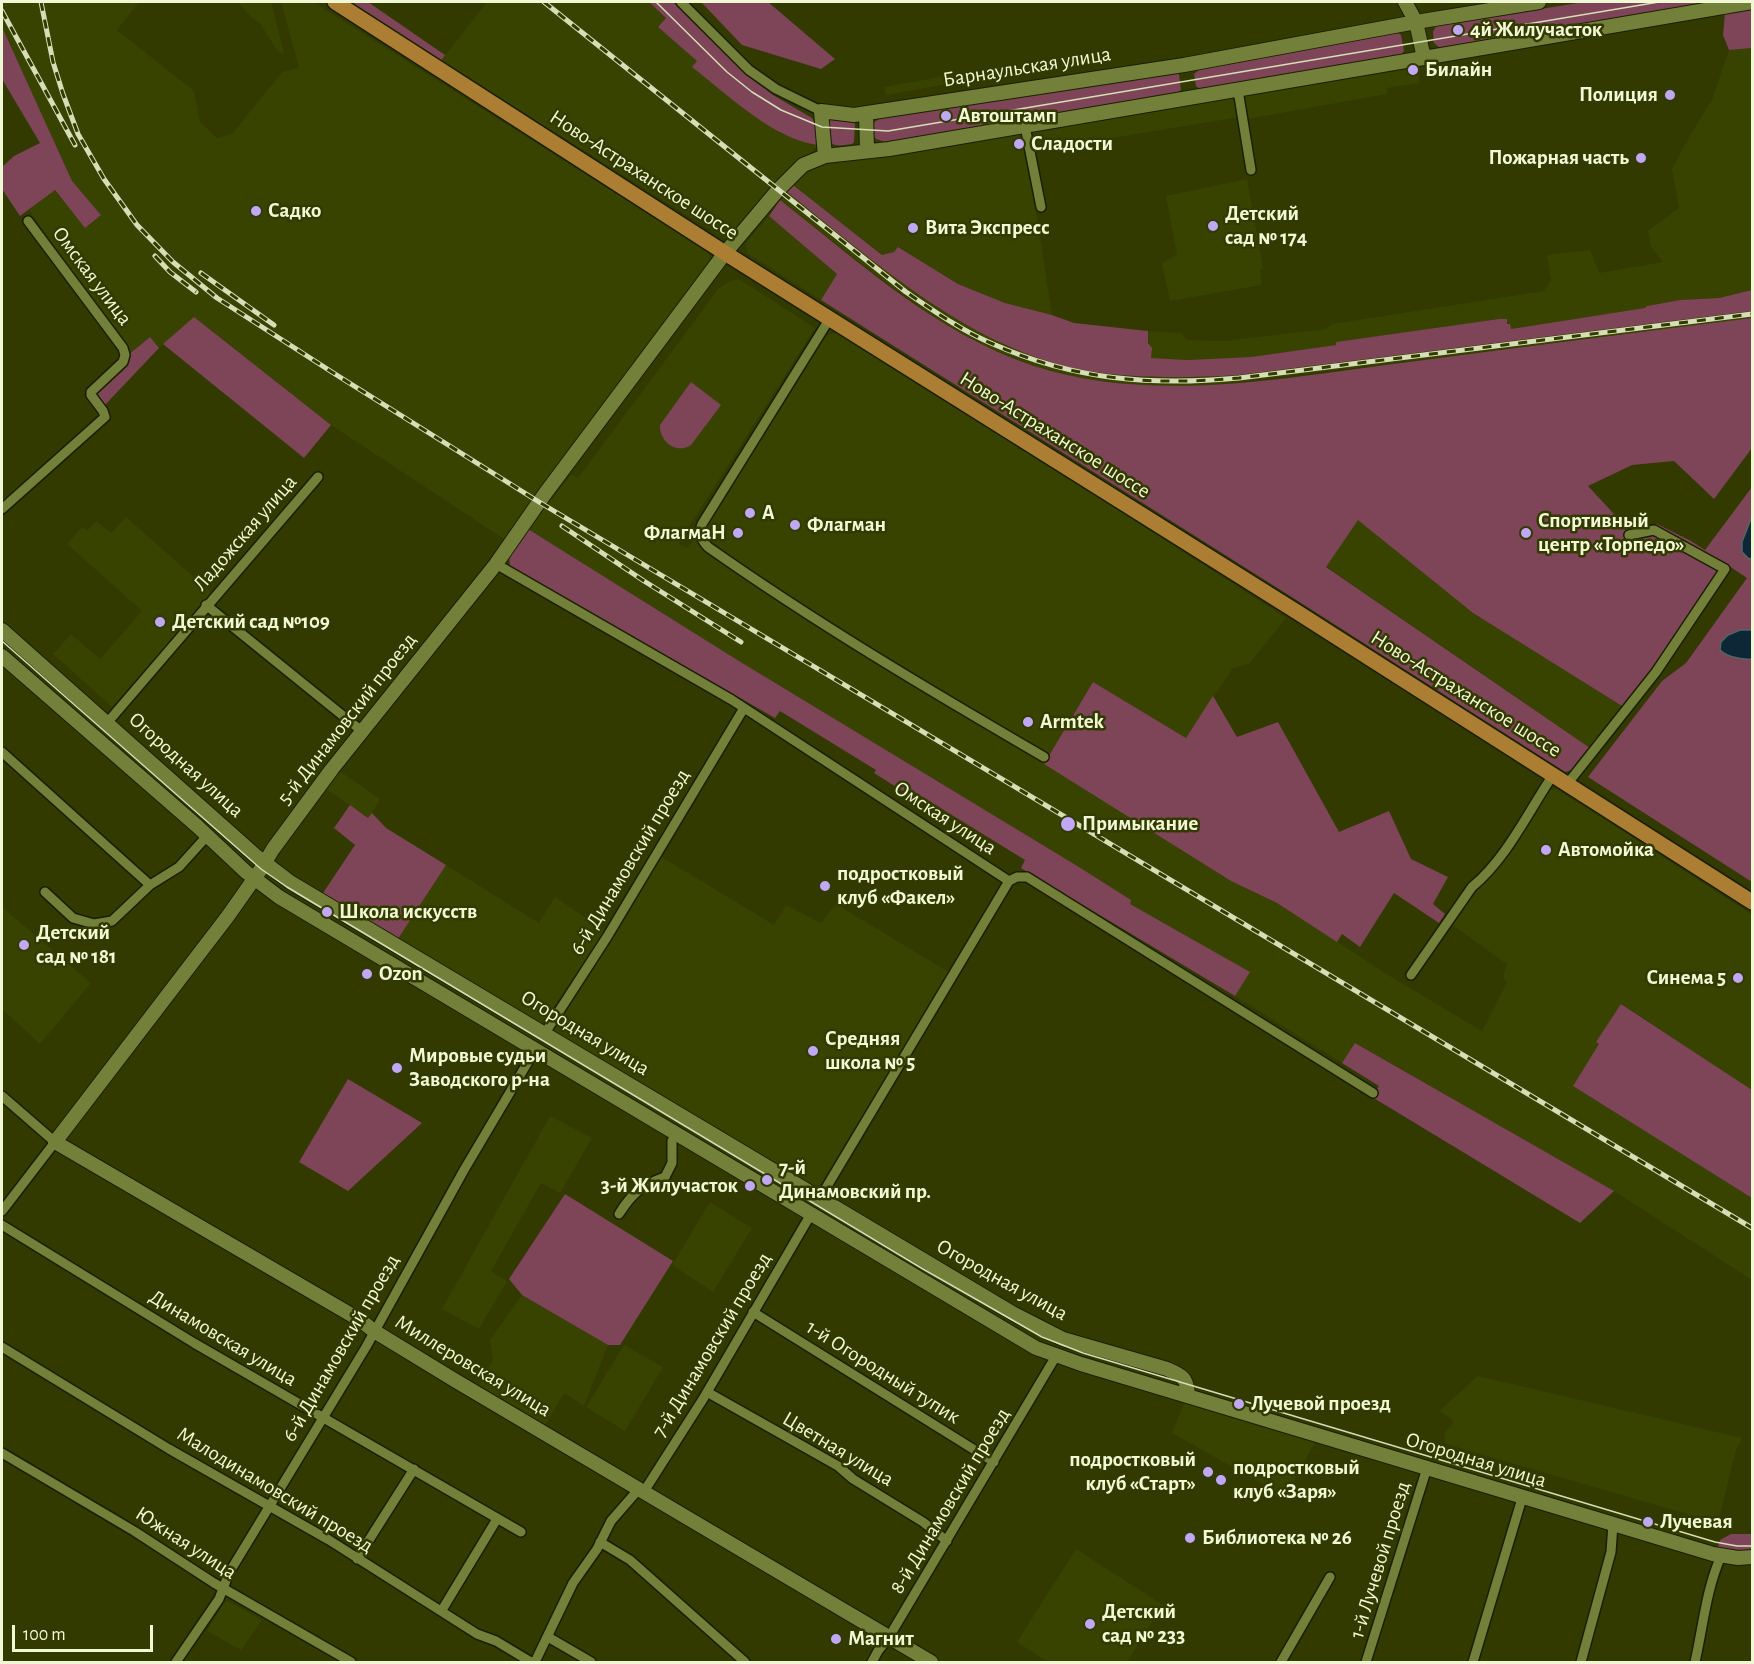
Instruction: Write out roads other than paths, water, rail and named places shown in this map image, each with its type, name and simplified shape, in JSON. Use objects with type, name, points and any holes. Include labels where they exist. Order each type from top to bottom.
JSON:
[{"type":"main road","name":"Ново-Астраханское шоссе","points":[[335,2],[725,253],[1568,783],[1752,902]]},
{"type":"street","name":"Барнаульская улица","points":[[681,2],[749,70],[776,89],[821,111],[854,115],[1184,64],[1539,2]]},
{"type":"street","points":[[1405,2],[1416,22],[1424,58]]},
{"type":"street","points":[[725,253],[789,178],[803,165],[825,156],[889,149],[1752,2]]},
{"type":"street","points":[[1238,90],[1251,170]]},
{"type":"street","points":[[821,111],[825,156]]},
{"type":"street","points":[[866,113],[867,151]]},
{"type":"street","points":[[1025,126],[1041,207]]},
{"type":"street","name":"Омская улица","points":[[2,509],[105,417],[91,392],[123,362],[125,355],[123,348],[28,220]]},
{"type":"street","name":"5-й Динамовский проезд","points":[[2,1211],[120,1058],[332,769],[496,564],[544,495],[725,253]]},
{"type":"street","points":[[830,318],[702,524],[701,538],[708,547],[776,595],[878,659],[1044,757]]},
{"type":"street","name":"Ладожская улица","points":[[107,723],[318,477]]},
{"type":"street","points":[[1568,783],[1656,672],[1725,569],[1654,530],[1629,535]]},
{"type":"street","name":"Омская улица","points":[[496,564],[610,628],[744,708],[1009,881],[1017,877],[1027,877],[1374,1093]]},
{"type":"street","points":[[206,605],[363,732]]},
{"type":"street","name":"Огородная улица","points":[[2,630],[290,882],[1014,1314],[1063,1338],[1182,1375],[1187,1383],[1188,1395]]},
{"type":"street","name":"Огородная улица","points":[[2,656],[254,878],[279,897],[1036,1347],[1056,1356],[1721,1556],[1752,1557]]},
{"type":"street","name":"6-й Динамовский проезд","points":[[545,1033],[607,937],[744,708]]},
{"type":"street","points":[[2,752],[150,885]]},
{"type":"street","points":[[1411,975],[1472,887],[1518,831],[1553,775]]},
{"type":"street","points":[[45,892],[73,918],[94,924],[112,921],[150,885],[179,867],[207,836]]},
{"type":"street","points":[[820,1198],[1009,881]]},
{"type":"street","name":"6-й Динамовский проезд","points":[[176,1662],[219,1599],[229,1573],[374,1331],[458,1180],[535,1050]]},
{"type":"street","name":"Миллеровская улица","points":[[2,1095],[55,1142],[360,1320],[374,1331],[640,1492],[931,1662]]},
{"type":"street","points":[[619,1214],[631,1195],[652,1181],[665,1177],[672,1163],[672,1141],[676,1134]]},
{"type":"street","name":"7-й Динамовский проезд","points":[[533,1662],[548,1637],[573,1583],[611,1521],[640,1492],[706,1392],[811,1214]]},
{"type":"street","name":"Динамовская улица","points":[[2,1225],[194,1343],[221,1357],[233,1367],[260,1380],[321,1418],[521,1532]]},
{"type":"street","name":"1-й Огородный тупик","points":[[753,1312],[994,1462]]},
{"type":"street","name":"Малодинамовский проезд","points":[[2,1347],[328,1540],[477,1634],[496,1641],[533,1662]]},
{"type":"street","name":"8-й Динамовский проезд","points":[[872,1662],[947,1541],[1056,1356]]},
{"type":"street","name":"Цветная улица","points":[[706,1392],[838,1466],[854,1479],[923,1522],[947,1541]]},
{"type":"street","name":"Южная улица","points":[[2,1453],[351,1662]]},
{"type":"street","name":"1-й Лучевой проезд","points":[[1366,1662],[1427,1468]]},
{"type":"street","points":[[357,1559],[414,1470]]},
{"type":"street","points":[[1473,1662],[1524,1495]]},
{"type":"street","points":[[442,1610],[497,1519]]},
{"type":"street","points":[[1581,1662],[1611,1552],[1613,1524]]},
{"type":"street","points":[[600,1542],[630,1560],[745,1662]]},
{"type":"street","points":[[1695,1662],[1706,1614],[1707,1599],[1721,1556]]},
{"type":"street","points":[[1281,1662],[1330,1577]]},
{"type":"street","points":[[548,1637],[591,1662]]},
{"type":"water","points":[[1752,516],[1752,558],[1749,559],[1742,552],[1742,542]]},
{"type":"water","points":[[1740,630],[1752,630],[1752,659],[1735,658],[1720,650],[1721,642],[1728,635]]},
{"type":"tram line","points":[[656,2],[727,72],[752,92],[781,110],[822,127],[888,131],[1659,2]]},
{"type":"tram line","points":[[2,641],[261,869],[287,887],[923,1269],[1042,1337],[1083,1353],[1715,1542],[1752,1546]]},
{"type":"railway","points":[[41,2],[53,62],[63,94],[78,134],[104,179],[137,225],[173,262],[217,298],[539,502],[1752,1228]]},
{"type":"railway","points":[[544,2],[906,292],[970,333],[1053,366],[1113,378],[1175,381],[1239,378],[1752,314]]},
{"type":"railway","points":[[2,11],[75,145]]},
{"type":"railway","points":[[155,256],[170,272],[196,292]]},
{"type":"railway","points":[[201,273],[274,325]]},
{"type":"railway","points":[[562,526],[741,642]]},
{"type":"place","name":"4й Жилучасток","points":[[1458,30]]},
{"type":"place","name":"Билайн","points":[[1413,70]]},
{"type":"place","name":"Полиция","points":[[1670,95]]},
{"type":"place","name":"Автоштамп","points":[[946,116]]},
{"type":"place","name":"Сладости","points":[[1019,144]]},
{"type":"place","name":"Пожарная часть","points":[[1641,158]]},
{"type":"place","name":"Садко","points":[[256,211]]},
{"type":"place","name":"Детский сад № 174","points":[[1213,226]]},
{"type":"place","name":"Вита Экспресс","points":[[913,228]]},
{"type":"place","name":"A","points":[[750,513]]},
{"type":"place","name":"Флагман","points":[[795,525]]},
{"type":"place","name":"ФлагмаН","points":[[738,533]]},
{"type":"place","name":"Спортивный центр «Торпедо»","points":[[1526,533]]},
{"type":"place","name":"Детский сад №109","points":[[160,622]]},
{"type":"place","name":"Armtek","points":[[1028,722]]},
{"type":"place","name":"Примыкание","points":[[1068,824]]},
{"type":"place","name":"Автомойка","points":[[1546,850]]},
{"type":"place","name":"подростковый клуб «Факел»","points":[[825,886]]},
{"type":"place","name":"Школа искусств","points":[[327,912]]},
{"type":"place","name":"Детский сад № 181","points":[[24,945]]},
{"type":"place","name":"Ozon","points":[[367,974]]},
{"type":"place","name":"Синема 5","points":[[1738,978]]},
{"type":"place","name":"Средняя школа № 5","points":[[813,1051]]},
{"type":"place","name":"Мировые судьи Заводского р-на","points":[[397,1068]]},
{"type":"place","name":"7-й Динамовский пр.","points":[[767,1180]]},
{"type":"place","name":"3-й Жилучасток","points":[[750,1186]]},
{"type":"place","name":"Лучевой проезд","points":[[1239,1404]]},
{"type":"place","name":"подростковый клуб «Старт»","points":[[1208,1472]]},
{"type":"place","name":"подростковый клуб «Заря»","points":[[1221,1480]]},
{"type":"place","name":"Лучевая","points":[[1648,1522]]},
{"type":"place","name":"Библиотека № 26","points":[[1190,1538]]},
{"type":"place","name":"Детский сад № 233","points":[[1090,1624]]},
{"type":"place","name":"Магнит","points":[[836,1639]]}]
